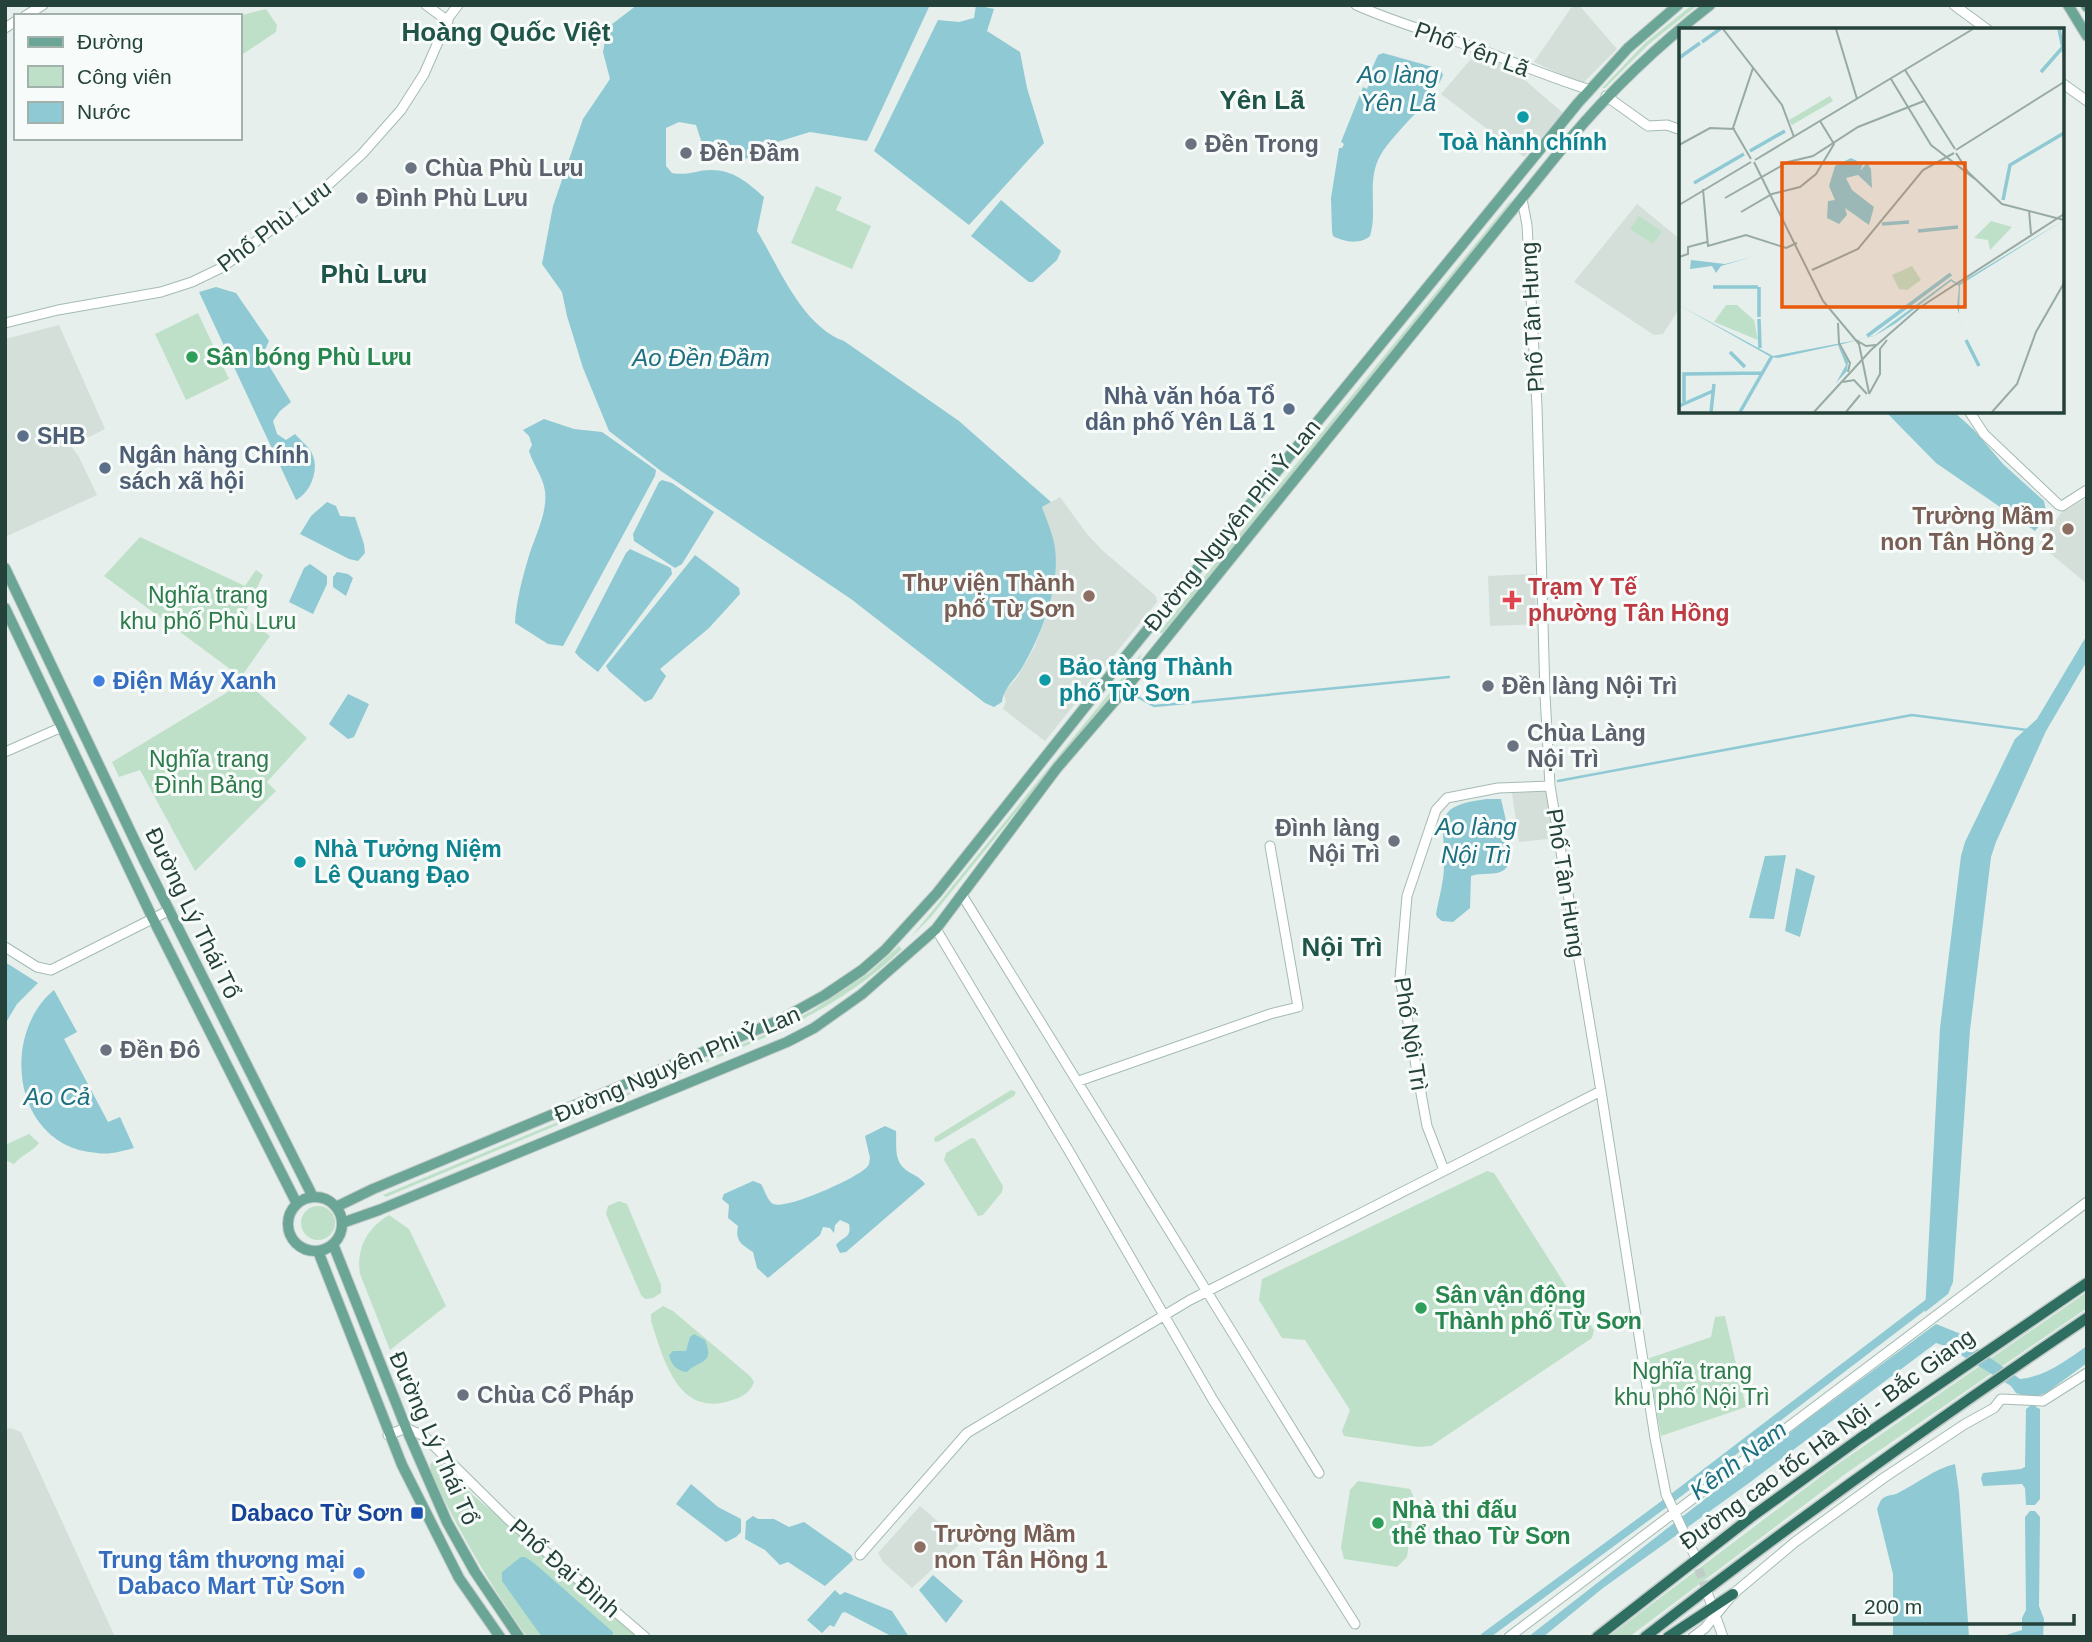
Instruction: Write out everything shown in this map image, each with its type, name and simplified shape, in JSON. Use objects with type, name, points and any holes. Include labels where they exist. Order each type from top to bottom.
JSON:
[{"type":"highway","name":"Đường cao tốc Hà Nội - Bắc Giang","points":[[1597,1637],[1750,1518],[1859,1438],[2087,1283]]},
{"type":"highway","name":"Đường cao tốc Hà Nội - Bắc Giang","points":[[1645,1637],[1875,1463],[2087,1318]]},
{"type":"highway","points":[[1668,1637],[1714,1612],[1733,1594]]},
{"type":"main road","name":"Đường Nguyên Phi Ỷ Lan","points":[[336,1207],[373,1189],[759,1030],[847,981],[885,950],[937,893],[1143,635],[1352,378],[1426,292],[1518,175],[1634,41],[1678,5]]},
{"type":"main road","name":"Đường Nguyên Phi Ỷ Lan","points":[[1681,28],[1710,5]]},
{"type":"main road","points":[[2068,5],[2087,36]]},
{"type":"main road","name":"Đường Nguyên Phi Ỷ Lan","points":[[342,1223],[787,1042],[814,1028],[862,995],[936,929],[1057,768],[1606,96],[1655,48],[1679,29]]},
{"type":"main road","points":[[1590,90],[1606,96]]},
{"type":"main road","points":[[1518,175],[1522,199]]},
{"type":"main road","name":"Đường Lý Thái Tổ","points":[[5,568],[170,910],[313,1197]]},
{"type":"main road","name":"Đường Lý Thái Tổ","points":[[5,608],[152,917],[296,1204]]},
{"type":"main road","points":[[1143,635],[1158,647]]},
{"type":"main road","points":[[62,727],[77,720]]},
{"type":"main road","points":[[313,1197],[324,1199],[336,1207],[342,1223],[340,1233],[333,1244],[318,1251],[302,1247],[290,1235],[289,1219],[296,1204],[313,1197]]},
{"type":"main road","name":"Đường Lý Thái Tổ","points":[[333,1244],[406,1428],[447,1522],[475,1573],[520,1637]]},
{"type":"main road","name":"Đường Lý Thái Tổ","points":[[318,1251],[388,1435],[459,1578],[500,1637]]},
{"type":"street","points":[[426,5],[448,21]]},
{"type":"street","name":"Phố Phù Lưu","points":[[5,323],[58,310],[161,292],[192,282],[223,267],[326,187],[362,154],[401,110],[424,74],[458,5]]},
{"type":"street","name":"Phố Yên Lã","points":[[1356,5],[1385,18],[1590,90]]},
{"type":"street","points":[[1954,5],[1985,28]]},
{"type":"street","points":[[2064,84],[2087,101]]},
{"type":"street","points":[[1606,96],[1648,126],[1667,125],[1679,129]]},
{"type":"street","name":"Phố Tân Hưng","points":[[1522,199],[1527,225],[1537,406],[1550,786],[1655,1438],[1666,1494],[1693,1554]]},
{"type":"street","points":[[1970,413],[1984,434],[2059,505],[2062,506],[2087,490]]},
{"type":"street","points":[[5,752],[62,727]]},
{"type":"street","name":"Phố Nội Trì","points":[[1444,1170],[1427,1126],[1400,978],[1407,896],[1436,810],[1447,798],[1498,789],[1550,786]]},
{"type":"street","points":[[1079,1081],[1298,1007],[1270,846]]},
{"type":"street","points":[[962,895],[1319,1473]]},
{"type":"street","points":[[5,947],[42,970],[51,970],[170,910]]},
{"type":"street","points":[[936,929],[1069,1151],[1213,1400],[1355,1624]]},
{"type":"street","points":[[860,1555],[967,1433],[1207,1291],[1601,1091]]},
{"type":"street","points":[[1509,1637],[2087,1202]]},
{"type":"street","points":[[1733,1594],[1817,1526],[1896,1469],[1994,1408],[2001,1399],[2043,1401],[2087,1373]]},
{"type":"street","points":[[388,1435],[406,1428]]},
{"type":"street","name":"Phố Đại Đình","points":[[406,1428],[424,1436],[509,1520],[645,1637]]},
{"type":"street","points":[[1707,1592],[1723,1637]]},
{"type":"street","points":[[1693,1637],[1714,1612]]},
{"type":"shaded area","points":[[1573,5],[1579,5],[1617,49],[1582,84],[1534,62]]},
{"type":"shaded area","points":[[1477,52],[1511,68],[1563,113],[1524,157],[1441,94]]},
{"type":"shaded area","points":[[1637,204],[1679,238],[1679,309],[1663,334],[1654,335],[1574,282]]},
{"type":"shaded area","points":[[59,325],[105,429],[71,446],[97,495],[5,537],[5,339]]},
{"type":"shaded area","points":[[1060,497],[1087,534],[1156,596],[1157,602],[1045,741],[1003,709],[1006,701],[1003,693],[1016,679],[1034,648],[1045,619],[1055,568],[1051,532],[1042,507]]},
{"type":"shaded area","name":"Trường Mầm non Tân Hồng 2","points":[[2085,499],[2087,584],[2039,544],[2061,513]]},
{"type":"shaded area","name":"Trạm Y Tế phường Tân Hồng","points":[[1534,574],[1537,624],[1490,626],[1488,576]]},
{"type":"shaded area","points":[[1548,791],[1557,838],[1519,842],[1512,793]]},
{"type":"shaded area","points":[[10,1428],[21,1432],[115,1637],[5,1637],[5,1430]]},
{"type":"shaded area","name":"Trường Mầm non Tân Hồng 1","points":[[920,1506],[962,1542],[912,1588],[883,1562],[878,1553]]},
{"type":"green space","points":[[1692,5],[1698,5],[1649,44],[1602,88],[1645,43]]},
{"type":"green space","points":[[266,9],[277,25],[276,32],[242,55],[242,15]]},
{"type":"green space","points":[[816,186],[842,197],[836,210],[871,226],[852,269],[791,243]]},
{"type":"green space","points":[[1512,199],[1163,633],[1160,633],[1160,631]]},
{"type":"green space","points":[[1639,216],[1662,231],[1653,244],[1630,229]]},
{"type":"green space","name":"Sân bóng Phù Lưu","points":[[198,313],[229,379],[186,400],[155,334]]},
{"type":"green space","name":"Nghĩa trang khu phố Phù Lưu","points":[[140,537],[245,586],[256,570],[263,575],[243,617],[270,636],[241,677],[104,576]]},
{"type":"green space","points":[[1142,653],[1138,662],[931,917],[911,937]]},
{"type":"green space","name":"Nghĩa trang Đình Bảng","points":[[246,681],[307,738],[267,782],[276,791],[195,871],[140,770],[119,777],[112,762]]},
{"type":"green space","points":[[899,946],[902,949],[878,971],[852,990],[796,1023],[674,1074],[782,1027],[813,1010],[870,972]]},
{"type":"green space","points":[[634,1090],[634,1093],[386,1197],[383,1195]]},
{"type":"green space","points":[[1011,1090],[1016,1092],[1014,1096],[938,1142],[934,1141],[935,1137]]},
{"type":"green space","points":[[29,1134],[39,1143],[14,1164],[5,1160],[5,1145]]},
{"type":"green space","points":[[971,1138],[975,1139],[1003,1186],[1002,1192],[983,1215],[978,1216],[944,1160],[946,1153]]},
{"type":"green space","name":"Sân vận động Thành phố Từ Sơn","points":[[1487,1171],[1494,1173],[1594,1330],[1592,1338],[1431,1446],[1418,1447],[1344,1436],[1342,1431],[1350,1410],[1305,1340],[1282,1338],[1259,1300],[1262,1279]]},
{"type":"green space","points":[[619,1201],[627,1204],[661,1285],[661,1293],[653,1298],[645,1299],[641,1295],[606,1214],[608,1206]]},
{"type":"green space","points":[[318,1206],[330,1211],[335,1223],[330,1235],[318,1240],[306,1235],[301,1223],[306,1211]]},
{"type":"green space","points":[[389,1215],[409,1229],[446,1306],[390,1350],[360,1274],[359,1265],[362,1248],[369,1233]]},
{"type":"green space","points":[[2087,1292],[2087,1308],[1848,1472],[1629,1637],[1608,1637],[1832,1468]]},
{"type":"green space","points":[[663,1306],[673,1311],[751,1377],[754,1382],[747,1392],[733,1400],[711,1404],[697,1400],[685,1392],[667,1366],[651,1321],[651,1314]]},
{"type":"green space","name":"Nghĩa trang khu phố Nội Trì","points":[[1725,1316],[1746,1407],[1661,1436],[1647,1359],[1711,1337],[1715,1317]]},
{"type":"green space","points":[[435,1460],[623,1621],[638,1637],[527,1637],[487,1577],[452,1516],[431,1473],[430,1464]]},
{"type":"green space","name":"Nhà thi đấu thể thao Từ Sơn","points":[[1358,1481],[1410,1489],[1415,1500],[1407,1557],[1397,1567],[1344,1559],[1341,1547],[1350,1490]]},
{"type":"water","name":"Ao Đền Đầm","points":[[637,5],[929,7],[867,141],[810,132],[764,146],[740,163],[707,159],[696,125],[679,122],[666,128],[666,166],[672,173],[678,174],[711,170],[727,172],[740,178],[764,197],[757,231],[793,294],[816,323],[959,421],[1051,502],[1042,507],[1055,548],[1056,563],[1048,609],[1023,666],[1007,688],[1002,702],[994,707],[985,703],[851,599],[661,471],[609,431],[583,368],[562,292],[542,264],[553,206],[583,119],[610,79],[603,52],[607,28]]},
{"type":"water","points":[[976,5],[994,9],[987,31],[1020,52],[1027,88],[1044,143],[969,225],[874,151],[938,20],[959,22],[974,18]]},
{"type":"water","name":"Ao làng Yên Lã","points":[[1383,53],[1440,69],[1443,75],[1431,95],[1380,156],[1374,176],[1370,236],[1362,241],[1347,241],[1333,236],[1332,231],[1331,198],[1339,148],[1344,144],[1341,142],[1363,87],[1367,89],[1369,84],[1366,82],[1378,55]]},
{"type":"water","points":[[1001,200],[1061,251],[1057,260],[1033,282],[1029,282],[971,236]]},
{"type":"water","points":[[216,287],[236,293],[269,341],[264,352],[265,359],[291,402],[273,421],[277,434],[286,440],[295,434],[312,453],[315,468],[312,481],[296,500],[199,292]]},
{"type":"water","points":[[1887,413],[1955,413],[2003,464],[2044,501],[2047,516],[2035,531],[1936,463]]},
{"type":"water","points":[[544,419],[574,429],[602,432],[656,470],[563,646],[548,644],[515,623],[522,583],[543,517],[545,499],[542,480],[529,451],[532,445],[523,430]]},
{"type":"water","points":[[662,480],[672,483],[714,512],[682,564],[675,568],[634,541],[633,534]]},
{"type":"water","points":[[327,502],[336,506],[340,516],[355,517],[365,553],[358,561],[300,534],[311,516]]},
{"type":"water","points":[[630,549],[671,568],[672,574],[598,672],[575,652]]},
{"type":"water","points":[[695,555],[739,588],[740,594],[709,628],[660,669],[666,676],[652,699],[645,702],[606,666]]},
{"type":"water","points":[[310,564],[327,576],[327,584],[313,614],[289,602],[304,568]]},
{"type":"water","points":[[337,572],[353,578],[346,596],[333,587],[333,577]]},
{"type":"water","points":[[2087,635],[2087,661],[2046,731],[1991,857],[1970,1030],[1953,1282],[1948,1294],[1925,1312],[1940,1028],[1961,856],[1965,842],[2015,739],[2037,719]]},
{"type":"water","points":[[348,694],[369,704],[354,737],[348,739],[329,724]]},
{"type":"water","name":"Ao làng Nội Trì","points":[[1487,799],[1501,799],[1509,836],[1508,865],[1501,872],[1471,876],[1470,908],[1453,922],[1442,921],[1436,914],[1444,871],[1445,818],[1449,811],[1457,806]]},
{"type":"water","points":[[1786,855],[1774,919],[1749,918],[1765,856]]},
{"type":"water","points":[[1796,868],[1815,876],[1800,937],[1785,931]]},
{"type":"water","name":"Ao Cả","points":[[5,962],[38,983],[17,1004],[5,1024]]},
{"type":"water","name":"Ao Cả","points":[[54,990],[77,1032],[64,1039],[108,1122],[120,1117],[134,1148],[97,1153],[69,1146],[47,1131],[32,1110],[23,1086],[21,1059],[26,1033],[37,1009]]},
{"type":"water","points":[[885,1126],[896,1131],[899,1162],[925,1184],[846,1252],[840,1253],[836,1245],[849,1232],[849,1224],[840,1220],[835,1225],[834,1233],[830,1228],[823,1227],[820,1235],[768,1278],[757,1268],[753,1252],[738,1239],[738,1226],[728,1218],[729,1205],[722,1199],[724,1194],[753,1181],[761,1184],[773,1204],[780,1205],[820,1192],[866,1168],[870,1158],[865,1136]]},
{"type":"water","name":"Kênh Nam","points":[[1936,1324],[1966,1336],[1972,1345],[2020,1379],[2047,1371],[2087,1346],[2087,1363],[2046,1393],[2035,1397],[2036,1407],[2040,1409],[2040,1499],[2035,1505],[2026,1505],[2025,1488],[2022,1484],[1983,1486],[1981,1478],[1983,1473],[2025,1467],[2026,1409],[2030,1406],[2029,1397],[2016,1393],[2011,1386],[1948,1347],[1936,1343],[1603,1588],[1543,1637],[1528,1637],[1805,1421]]},
{"type":"water","points":[[694,1334],[705,1340],[708,1354],[705,1360],[687,1372],[675,1367],[669,1355],[673,1351],[686,1351],[690,1337]]},
{"type":"water","points":[[1955,1464],[1969,1637],[1893,1637],[1893,1574],[1877,1509],[1884,1497],[1896,1494]]},
{"type":"water","points":[[691,1484],[718,1507],[741,1519],[741,1532],[736,1537],[726,1542],[676,1504]]},
{"type":"water","points":[[2030,1511],[2035,1511],[2040,1517],[2039,1606],[2044,1619],[2043,1637],[2000,1637],[2022,1630],[2022,1618],[2026,1610],[2025,1517]]},
{"type":"water","points":[[753,1516],[758,1519],[774,1519],[789,1527],[804,1522],[851,1555],[853,1560],[825,1586],[788,1562],[780,1565],[765,1550],[745,1539],[746,1521]]},
{"type":"water","points":[[521,1557],[534,1563],[613,1632],[612,1637],[542,1637],[502,1581],[502,1572]]},
{"type":"water","points":[[933,1575],[963,1601],[946,1623],[919,1590]]},
{"type":"water","points":[[835,1590],[840,1595],[845,1592],[892,1611],[909,1637],[893,1637],[845,1612],[834,1627],[830,1625],[822,1633],[807,1620]]},
{"type":"waterway","points":[[1134,695],[1154,706],[1449,677]]},
{"type":"waterway","points":[[1558,781],[1912,715],[2027,730]]},
{"type":"waterway","points":[[1484,1637],[1667,1502],[1932,1300]]},
{"type":"tunnel","points":[[1694,1556],[1707,1592]]},
{"type":"place","name":"Toà hành chính","points":[[1523,117]]},
{"type":"place","name":"Đền Trong","points":[[1191,144]]},
{"type":"place","name":"Đền Đầm","points":[[686,153]]},
{"type":"place","name":"Chùa Phù Lưu","points":[[411,168]]},
{"type":"place","name":"Đình Phù Lưu","points":[[362,198]]},
{"type":"place","name":"Sân bóng Phù Lưu","points":[[192,357]]},
{"type":"place","name":"Nhà văn hóa Tổ dân phố Yên Lã 1","points":[[1289,409]]},
{"type":"place","name":"SHB","points":[[23,436]]},
{"type":"place","name":"Ngân hàng Chính sách xã hội","points":[[105,468]]},
{"type":"place","name":"Trường Mầm non Tân Hồng 2","points":[[2068,529]]},
{"type":"place","name":"Thư viện Thành phố Từ Sơn","points":[[1089,596]]},
{"type":"place","name":"Trạm Y Tế phường Tân Hồng","points":[[1512,600]]},
{"type":"place","name":"Bảo tàng Thành phố Từ Sơn","points":[[1045,680]]},
{"type":"place","name":"Điện Máy Xanh","points":[[99,681]]},
{"type":"place","name":"Đền làng Nội Trì","points":[[1488,686]]},
{"type":"place","name":"Chùa Làng Nội Trì","points":[[1513,746]]},
{"type":"place","name":"Đình làng Nội Trì","points":[[1394,841]]},
{"type":"place","name":"Nhà Tưởng Niệm Lê Quang Đạo","points":[[300,862]]},
{"type":"place","name":"Đền Đô","points":[[106,1050]]},
{"type":"place","name":"Sân vận động Thành phố Từ Sơn","points":[[1421,1308]]},
{"type":"place","name":"Chùa Cổ Pháp","points":[[463,1395]]},
{"type":"place","name":"Dabaco Từ Sơn","points":[[417,1513]]},
{"type":"place","name":"Nhà thi đấu thể thao Từ Sơn","points":[[1378,1523]]},
{"type":"place","name":"Trường Mầm non Tân Hồng 1","points":[[920,1547]]},
{"type":"place","name":"Trung tâm thương mại Dabaco Mart Từ Sơn","points":[[359,1573]]},
{"type":"district","name":"Hoàng Quốc Việt","points":[[506,32]]},
{"type":"district","name":"Yên Lã","points":[[1262,100]]},
{"type":"district","name":"Phù Lưu","points":[[374,274]]},
{"type":"district","name":"Nội Trì","points":[[1342,947]]}]
